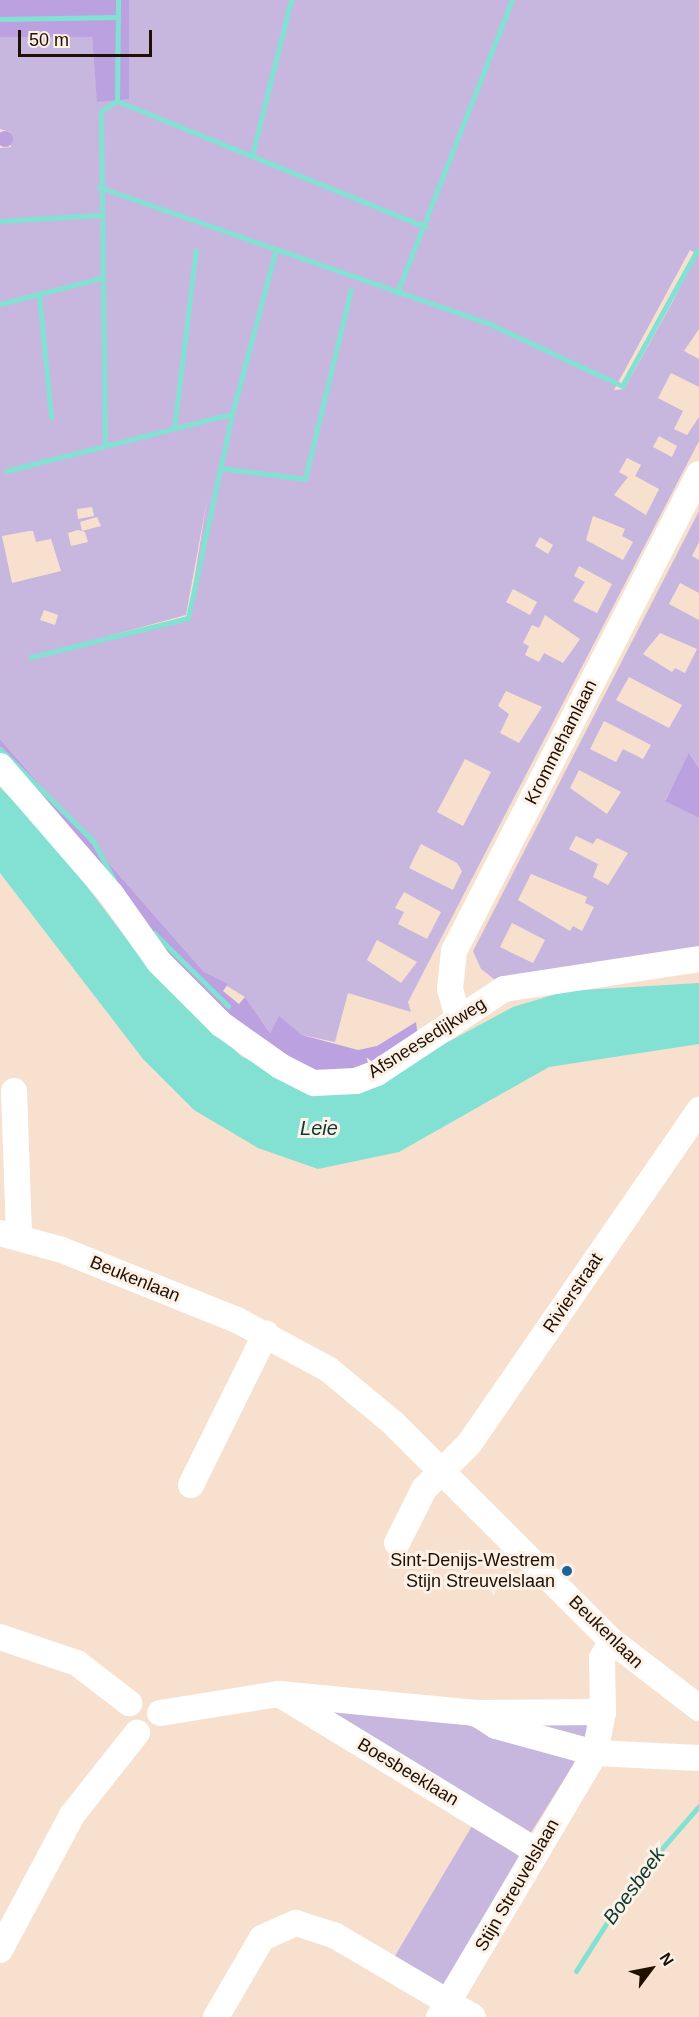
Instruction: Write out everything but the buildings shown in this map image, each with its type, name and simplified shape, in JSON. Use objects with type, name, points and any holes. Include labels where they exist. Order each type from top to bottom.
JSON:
[{"type":"street","name":"Krommehamlaan","points":[[458,1017],[450,989],[454,951],[699,474]]},
{"type":"street","name":"Afsneesedijkweg","points":[[0,766],[111,894],[159,962],[221,1024],[280,1066],[314,1083],[356,1081],[377,1073],[458,1017],[504,989],[699,959]]},
{"type":"street","points":[[9,1235],[14,1091]]},
{"type":"street","name":"Rivierstraat","points":[[442,1472],[470,1444],[699,1110]]},
{"type":"street","name":"Beukenlaan","points":[[9,1235],[266,1333],[360,1393],[612,1641],[699,1708]]},
{"type":"street","points":[[191,1485],[266,1333]]},
{"type":"street","points":[[397,1543],[424,1489],[442,1472]]},
{"type":"street","points":[[0,1637],[77,1663],[129,1703]]},
{"type":"street","points":[[595,1754],[603,1712],[602,1658],[612,1641]]},
{"type":"street","points":[[160,1713],[279,1694],[476,1713],[603,1712]]},
{"type":"street","name":"Boesbeeklaan","points":[[279,1694],[536,1851]]},
{"type":"street","points":[[129,1703],[147,1698],[160,1713]]},
{"type":"street","points":[[129,1703],[126,1724],[137,1733]]},
{"type":"street","points":[[0,1950],[77,1807],[137,1733],[154,1729],[160,1713]]},
{"type":"street","points":[[476,1713],[496,1726],[595,1754],[699,1758]]},
{"type":"street","name":"Stijn Streuvelslaan","points":[[444,2010],[595,1754]]},
{"type":"street","points":[[216,2017],[261,1938],[297,1923],[334,1935],[444,2010],[472,2017]]},
{"type":"shaded area","points":[[0,0],[129,0],[129,99],[97,102],[92,37],[0,37]]},
{"type":"shaded area","points":[[94,0],[699,0],[699,329],[684,351],[699,359],[699,387],[671,373],[658,398],[683,411],[674,429],[687,435],[699,417],[699,441],[408,1002],[411,1012],[348,993],[335,1042],[302,1035],[279,1017],[270,1033],[245,997],[204,972],[0,739],[0,148],[11,147],[10,132],[0,129],[0,37],[92,37],[96,85]],"holes":[[[690,250],[697,254],[624,389],[614,390]],[[659,436],[677,446],[672,457],[653,447]],[[627,458],[641,465],[635,476],[659,489],[646,515],[614,495],[628,477],[619,472]],[[207,500],[188,618],[25,659],[186,615]],[[92,507],[94,516],[78,519],[77,509]],[[593,516],[625,529],[622,536],[633,542],[623,560],[586,540]],[[97,517],[101,526],[82,531],[80,522]],[[78,530],[85,532],[88,542],[71,546],[68,533]],[[33,531],[36,542],[51,539],[61,571],[12,583],[2,536]],[[540,537],[553,545],[548,554],[535,546]],[[579,566],[612,584],[597,613],[573,601],[585,582],[574,576]],[[513,589],[537,602],[530,615],[506,602]],[[44,610],[58,615],[55,625],[40,620]],[[545,615],[580,639],[563,663],[544,653],[539,662],[525,655],[529,646],[523,643],[532,625],[539,628]],[[506,691],[542,707],[519,743],[500,733],[509,714],[498,706]],[[465,759],[491,772],[463,826],[437,812]],[[421,844],[457,863],[462,871],[453,890],[409,868]],[[404,892],[441,912],[427,939],[398,924],[404,912],[395,908]],[[377,940],[417,962],[401,983],[367,960]]]},
{"type":"shaded area","points":[[5,131],[13,139],[5,147],[-3,139]]},
{"type":"shaded area","points":[[699,511],[699,542],[692,556],[699,560],[699,593],[680,583],[669,604],[699,620],[699,768],[690,754],[665,800],[699,818],[699,952],[499,983],[481,969],[473,951]],"holes":[[[660,633],[697,649],[685,673],[675,668],[672,672],[643,654]],[[629,677],[682,705],[669,728],[616,700]],[[604,721],[651,745],[643,759],[623,749],[616,762],[590,749]],[[579,770],[621,792],[607,814],[570,788]],[[576,836],[593,844],[597,838],[628,853],[608,885],[593,877],[598,864],[569,849]],[[531,874],[587,897],[585,903],[594,907],[582,931],[573,926],[570,931],[518,900]],[[512,923],[545,940],[533,963],[500,947]]]},
{"type":"shaded area","points":[[0,739],[204,972],[228,984],[223,991],[239,1004],[245,997],[270,1033],[279,1016],[302,1035],[358,1050],[377,1046],[416,1022],[418,1037],[369,1070],[330,1076],[262,1048],[177,969],[0,755]]},
{"type":"shaded area","points":[[689,753],[699,768],[699,818],[665,801]]},
{"type":"shaded area","points":[[314,1702],[463,1724],[563,1751],[575,1762],[530,1834]]},
{"type":"shaded area","points":[[501,1715],[585,1722],[589,1726],[585,1737]]},
{"type":"shaded area","points":[[475,1821],[520,1857],[446,1986],[392,1961]]},
{"type":"water","name":"Leie","points":[[0,787],[58,848],[135,950],[188,1006],[241,1056],[293,1084],[366,1086],[513,1007],[566,991],[699,983],[699,1044],[549,1067],[399,1152],[318,1169],[258,1148],[194,1110],[143,1059],[0,873]]},
{"type":"waterway","points":[[117,101],[118,0]]},
{"type":"waterway","points":[[252,155],[291,0]]},
{"type":"waterway","points":[[397,293],[512,0]]},
{"type":"waterway","points":[[0,19],[118,17]]},
{"type":"waterway","points":[[105,445],[101,111],[117,101],[425,227]]},
{"type":"waterway","points":[[99,187],[492,325],[622,386],[697,250]]},
{"type":"waterway","points":[[0,221],[99,215]]},
{"type":"waterway","points":[[174,428],[196,250]]},
{"type":"waterway","points":[[232,414],[275,252]]},
{"type":"waterway","points":[[0,304],[101,278]]},
{"type":"waterway","points":[[220,468],[305,479],[351,289]]},
{"type":"waterway","points":[[39,294],[51,417]]},
{"type":"waterway","points":[[6,471],[232,414],[188,618],[31,657]]},
{"type":"waterway","points":[[0,749],[93,841],[114,880]]},
{"type":"waterway","points":[[154,933],[228,1006]]},
{"type":"waterway","name":"Boesbeek","points":[[576,1971],[632,1883],[699,1806]]},
{"type":"place","name":"Sint-Denijs-Westrem Stijn Streuvelslaan","points":[[567,1571]]}]
